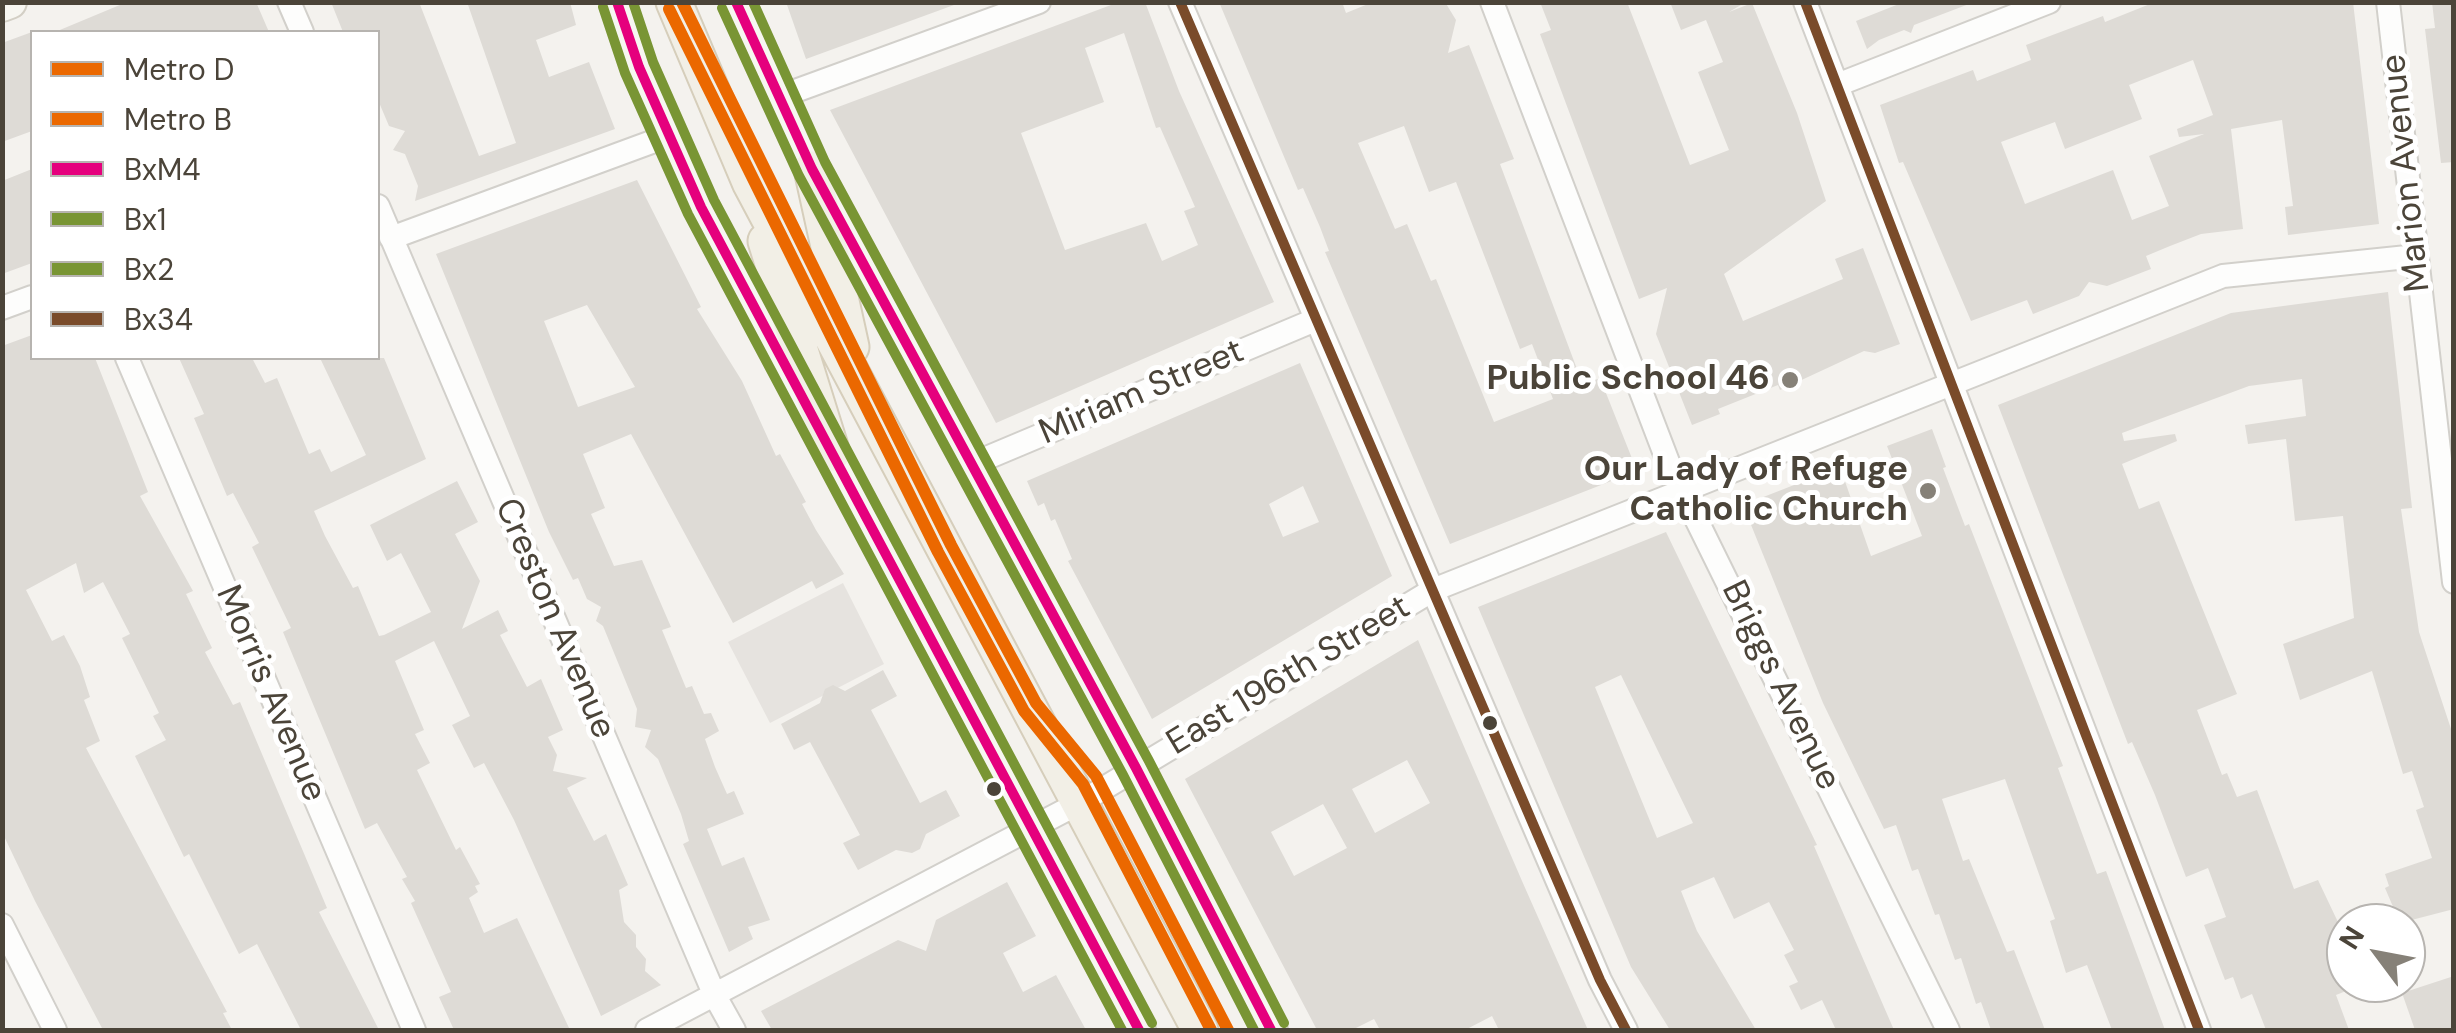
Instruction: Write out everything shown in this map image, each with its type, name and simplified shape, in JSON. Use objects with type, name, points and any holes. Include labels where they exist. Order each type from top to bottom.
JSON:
[{"type":"main road","points":[[674,2],[750,182],[1200,1030]]},
{"type":"main road","points":[[812,169],[860,388]]},
{"type":"main road","points":[[750,182],[784,306],[832,452]]},
{"type":"street","points":[[2,5],[10,2]]},
{"type":"street","points":[[289,2],[301,30]]},
{"type":"street","points":[[617,2],[668,136],[1139,1030]]},
{"type":"street","points":[[736,2],[776,98],[812,169],[1136,768],[1272,1030]]},
{"type":"street","points":[[776,98],[1039,2]]},
{"type":"street","points":[[1180,2],[1600,980],[1626,1030]]},
{"type":"street","name":"Briggs Avenue","points":[[1492,2],[1668,462],[1948,1030]]},
{"type":"street","points":[[1805,2],[2199,1030]]},
{"type":"street","points":[[1838,86],[2049,2]]},
{"type":"street","name":"Marion Avenue","points":[[2388,2],[2454,582]]},
{"type":"street","points":[[391,238],[668,136]]},
{"type":"street","name":"Creston Avenue","points":[[380,211],[715,996],[734,1030]]},
{"type":"street","name":"East 196th Street","points":[[648,1030],[1032,829],[1432,590],[2223,276],[2417,256]]},
{"type":"street","points":[[2,308],[30,298]]},
{"type":"street","name":"Miriam Street","points":[[970,465],[1315,320]]},
{"type":"street","name":"Morris Avenue","points":[[128,360],[414,1030]]},
{"type":"street","points":[[2,925],[55,1030]]},
{"type":"shaded area","points":[[843,583],[884,664],[770,723],[728,642]]},
{"type":"building","points":[[127,2],[256,2],[268,30],[60,30]]},
{"type":"building","points":[[331,2],[419,2],[479,156],[516,143],[467,2],[570,2],[576,25],[536,40],[549,77],[589,62],[615,129],[415,201],[418,186],[405,154],[393,150],[405,131],[389,126],[380,105],[380,30],[342,30]]},
{"type":"building","points":[[786,2],[954,2],[954,5],[806,59]]},
{"type":"building","points":[[1119,2],[1145,2],[1179,91],[1274,302],[996,423],[830,110]],"holes":[[[1124,33],[1156,128],[1160,127],[1195,207],[1184,211],[1198,245],[1162,261],[1146,223],[1065,250],[1021,133],[1104,102],[1085,48]]]},
{"type":"building","points":[[1219,2],[1342,2],[1346,13],[1373,2],[1445,2],[1456,20],[1448,53],[1469,45],[1514,159],[1500,164],[1583,385],[1600,378],[1637,471],[1450,544],[1325,252],[1329,251],[1320,227],[1303,188],[1298,190]],"holes":[[[1404,126],[1429,192],[1456,182],[1520,349],[1532,344],[1553,399],[1494,422],[1436,279],[1431,281],[1407,224],[1395,229],[1358,143]]]},
{"type":"building","points":[[1540,2],[1627,2],[1690,165],[1729,150],[1698,72],[1723,62],[1706,20],[1681,30],[1670,2],[1746,2],[1729,12],[1752,3],[1797,113],[1826,201],[1724,274],[1743,321],[1843,279],[1835,259],[1863,248],[1900,344],[1875,353],[1864,351],[1780,390],[1778,385],[1718,409],[1720,414],[1692,425],[1656,334],[1667,288],[1639,299],[1540,34],[1551,30]]},
{"type":"building","points":[[1904,2],[1969,4],[1914,25],[1911,33],[1904,30],[1879,40],[1867,49],[1856,21]]},
{"type":"building","points":[[2155,2],[2353,2],[2379,224],[2288,235],[2285,207],[2293,206],[2282,120],[2231,129],[2243,229],[2201,234],[2170,246],[2146,256],[2151,269],[2107,286],[2089,282],[2079,296],[2033,314],[2027,300],[1971,321],[1903,162],[1899,163],[1880,105],[1973,70],[1977,81],[2031,60],[2026,45],[2103,16],[2105,22]],"holes":[[[2193,60],[2213,115],[2177,129],[2179,137],[2204,134],[2149,156],[2169,206],[2132,220],[2113,170],[2025,204],[2001,142],[2055,122],[2065,149],[2142,119],[2129,85]]]},
{"type":"building","points":[[2432,2],[2454,2],[2454,162],[2441,163],[2425,29],[2435,28]]},
{"type":"building","points":[[30,33],[30,132],[2,142],[2,43]]},
{"type":"building","points":[[30,170],[30,264],[2,274],[2,181]]},
{"type":"building","points":[[637,180],[701,307],[697,309],[742,381],[776,456],[780,454],[806,502],[802,504],[844,574],[816,589],[812,581],[733,623],[631,434],[583,454],[605,508],[591,514],[614,566],[642,560],[671,627],[662,630],[686,688],[692,686],[704,714],[711,713],[719,731],[705,739],[715,767],[727,794],[734,791],[744,814],[707,829],[722,866],[744,857],[770,920],[748,927],[753,939],[729,952],[683,844],[689,841],[681,814],[658,759],[645,747],[651,730],[635,727],[637,709],[603,626],[596,621],[601,607],[587,599],[578,578],[573,580],[549,532],[436,254]],"holes":[[[587,305],[635,387],[578,407],[544,321]]]},
{"type":"building","points":[[2388,292],[2412,508],[2401,509],[2419,632],[2454,738],[2454,909],[2426,916],[2426,903],[2391,903],[2385,888],[2389,886],[2385,874],[2432,858],[2416,810],[2424,807],[2412,771],[2403,774],[2372,671],[2300,700],[2283,644],[2354,618],[2343,516],[2295,521],[2286,439],[2248,444],[2245,425],[2306,416],[2302,379],[2249,386],[2122,433],[2124,441],[2175,434],[2177,441],[2122,464],[2139,509],[2159,501],[2237,694],[2197,710],[2222,775],[2227,773],[2237,797],[2257,790],[2294,889],[2318,880],[2329,903],[2326,1003],[2339,1003],[2349,1030],[2266,1030],[2252,994],[2241,999],[2233,977],[2225,980],[2204,925],[2226,917],[2208,868],[2186,877],[2132,742],[2128,744],[1998,405],[2231,313]]},
{"type":"building","points":[[30,336],[30,360],[96,360],[148,492],[140,496],[193,591],[186,594],[212,648],[205,652],[233,705],[240,702],[327,908],[319,912],[379,1030],[301,1030],[257,944],[239,954],[189,854],[184,857],[135,756],[166,740],[153,716],[159,713],[122,638],[130,634],[103,582],[84,593],[76,563],[26,590],[52,641],[64,635],[80,666],[90,697],[84,700],[100,741],[86,748],[227,1012],[223,1013],[232,1030],[103,1030],[2,832],[2,346]]},
{"type":"building","points":[[384,358],[426,459],[314,511],[325,536],[353,588],[358,586],[379,636],[384,635],[431,612],[401,553],[387,561],[370,525],[457,481],[478,522],[455,534],[480,581],[462,629],[498,610],[508,631],[500,635],[527,687],[541,679],[563,730],[548,737],[557,755],[553,771],[587,778],[567,788],[594,841],[606,834],[628,885],[619,890],[624,922],[636,935],[636,947],[646,959],[645,971],[661,985],[601,1016],[514,820],[484,763],[474,768],[452,725],[470,716],[434,641],[395,661],[424,730],[415,734],[430,763],[417,770],[456,850],[460,847],[480,884],[475,886],[478,892],[469,898],[484,933],[517,918],[570,1030],[454,1030],[439,997],[451,992],[411,903],[415,901],[402,879],[407,877],[377,823],[365,829],[283,632],[291,628],[252,547],[259,543],[233,493],[227,496],[194,418],[204,414],[180,360],[253,360],[265,383],[277,378],[309,454],[320,449],[331,472],[366,455],[321,360]]},
{"type":"building","points":[[1300,363],[1392,576],[1152,719],[1068,561],[1072,559],[1055,519],[1051,521],[1044,503],[1038,506],[1027,481]],"holes":[[[1303,486],[1319,522],[1283,537],[1269,504]]]},
{"type":"building","points":[[1932,429],[1965,526],[1969,524],[2063,766],[2058,768],[2097,874],[2106,871],[2165,1030],[2112,1030],[2087,965],[2066,973],[2050,921],[2055,919],[2005,779],[1942,799],[1963,861],[1969,859],[2007,952],[2014,950],[2045,1030],[1991,1030],[1981,1002],[1976,1004],[1961,958],[1955,960],[1918,869],[1912,871],[1896,825],[1884,829],[1823,703],[1743,505],[1840,467],[1871,556],[1922,536],[1887,446]]},
{"type":"building","points":[[1666,532],[1817,845],[1814,846],[1894,1030],[1836,1030],[1822,1000],[1801,1010],[1789,986],[1798,982],[1784,955],[1794,950],[1769,902],[1734,919],[1714,877],[1681,891],[1697,931],[1756,1030],[1670,1030],[1631,967],[1478,607]],"holes":[[[1621,675],[1693,823],[1657,838],[1595,687]]]},
{"type":"building","points":[[1418,640],[1588,1030],[1499,1030],[1492,1016],[1465,1030],[1380,1030],[1374,1019],[1352,1030],[1317,1030],[1185,779]],"holes":[[[1407,760],[1430,803],[1375,833],[1352,789]],[[1323,804],[1347,848],[1294,876],[1271,832]]]},
{"type":"building","points":[[883,670],[897,696],[871,710],[920,803],[946,790],[960,816],[926,834],[920,849],[912,853],[896,850],[858,870],[843,843],[860,835],[810,742],[794,750],[781,724],[820,703],[825,689],[833,685],[845,691]]},
{"type":"building","points":[[1007,882],[1036,936],[1003,953],[1023,992],[1056,975],[1086,1030],[772,1030],[761,1011],[898,940],[926,951],[936,920]]},
{"type":"building","points":[[2454,976],[2454,1030],[2415,1030],[2406,1003],[2426,1003],[2426,985]]},
{"type":"metro line","name":"D","points":[[682,2],[951,545],[1036,703],[1096,776],[1228,1030]]},
{"type":"metro line","name":"B","points":[[669,9],[938,552],[1024,711],[1083,784],[1211,1030]]},
{"type":"transit line","name":"BxM4","points":[[617,2],[639,67],[701,207],[1139,1030]]},
{"type":"transit line","name":"Bx2","points":[[633,2],[653,62],[714,200],[1152,1023]]},
{"type":"transit line","name":"BxM4","points":[[736,2],[812,169],[1136,768],[1271,1030]]},
{"type":"transit line","name":"Bx2","points":[[753,2],[825,162],[1149,761],[1284,1023]]},
{"type":"transit line","name":"Bx34","points":[[1180,2],[1600,980],[1626,1030]]},
{"type":"transit line","name":"Bx34","points":[[1805,2],[2199,1030]]},
{"type":"transit line","name":"Bx1","points":[[603,7],[625,73],[688,214],[1122,1030]]},
{"type":"transit line","name":"Bx1","points":[[722,8],[799,176],[1123,775],[1254,1030]]},
{"type":"place","name":"Public School 46","points":[[1790,380]]},
{"type":"place","name":"Our Lady of Refuge Catholic Church","points":[[1928,491]]}]
